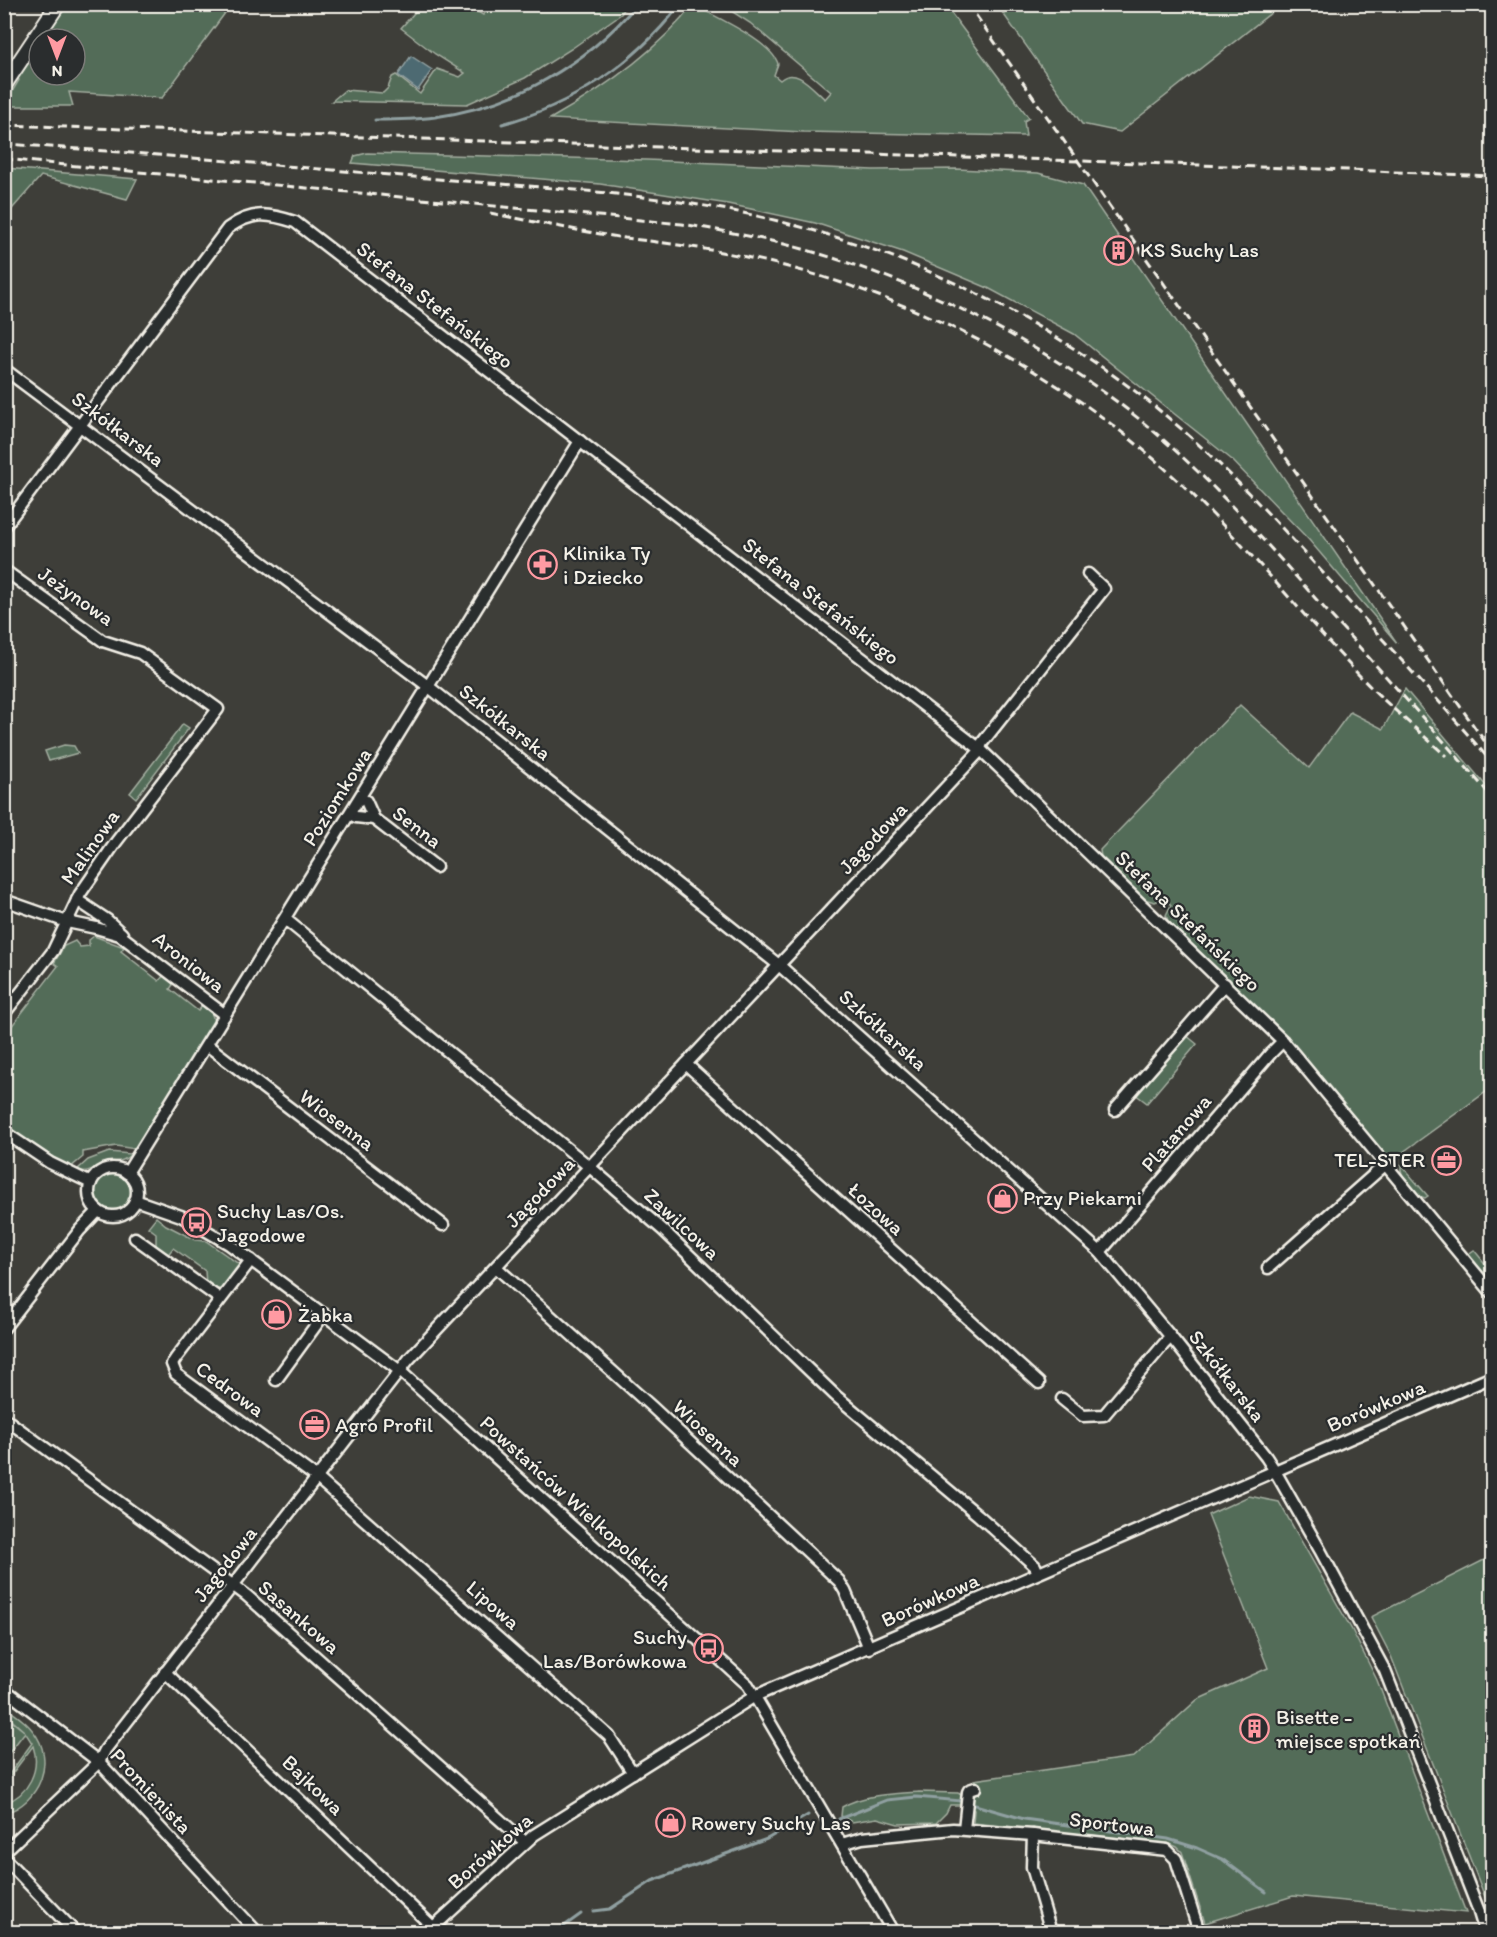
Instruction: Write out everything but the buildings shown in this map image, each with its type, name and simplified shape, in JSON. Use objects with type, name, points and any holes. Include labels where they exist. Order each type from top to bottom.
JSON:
[{"type":"street","points":[[4,85],[58,4]]},
{"type":"street","name":"Stefana Stefańskiego","points":[[4,527],[228,228],[242,218],[254,215],[268,215],[295,222],[981,749],[1283,1041],[1492,1293]]},
{"type":"street","name":"Szkółkarska","points":[[4,369],[429,687],[780,966],[1100,1252],[1266,1457],[1320,1550],[1385,1671],[1485,1932]]},
{"type":"street","name":"Poziomkowa","points":[[127,1173],[580,441]]},
{"type":"street","name":"Jeżynowa","points":[[4,570],[103,641],[140,653],[218,709]]},
{"type":"street","name":"Jagodowa","points":[[4,1852],[99,1762],[105,1750],[165,1672],[400,1371],[981,749],[982,743],[1104,589],[1088,574]]},
{"type":"street","name":"Malinowa","points":[[4,1014],[53,951],[77,900],[116,842],[218,709]]},
{"type":"street","name":"Senna","points":[[360,798],[366,801],[374,819],[436,867]]},
{"type":"street","name":"Senna","points":[[350,814],[374,819]]},
{"type":"street","name":"Aroniowa","points":[[4,900],[67,922],[120,935],[128,940]]},
{"type":"street","name":"Aroniowa","points":[[77,900],[106,920],[128,940],[225,1015]]},
{"type":"street","name":"Zawilcowa","points":[[285,919],[591,1168],[663,1230],[836,1396],[978,1515],[1035,1566],[1038,1573]]},
{"type":"street","points":[[1115,1110],[1226,984]]},
{"type":"street","name":"Platanowa","points":[[1100,1252],[1283,1041]]},
{"type":"street","name":"Wiosenna","points":[[207,1045],[443,1226]]},
{"type":"street","name":"Łozowa","points":[[686,1064],[1039,1383]]},
{"type":"street","points":[[4,1132],[50,1163],[91,1183]]},
{"type":"street","points":[[1268,1268],[1386,1164]]},
{"type":"street","points":[[107,1169],[127,1173],[136,1188],[132,1207],[119,1215],[112,1216],[98,1211],[90,1201],[89,1195],[91,1183],[95,1177],[107,1169]]},
{"type":"street","name":"Powstańców Wielkopolskich","points":[[135,1200],[196,1223],[251,1260],[400,1371],[748,1686],[893,1932]]},
{"type":"street","points":[[4,1328],[80,1230],[98,1211]]},
{"type":"street","points":[[135,1238],[220,1299]]},
{"type":"street","name":"Cedrowa","points":[[251,1260],[172,1365],[176,1374],[316,1477]]},
{"type":"street","name":"Wiosenna","points":[[496,1267],[839,1581],[869,1648]]},
{"type":"street","points":[[276,1380],[324,1314]]},
{"type":"street","points":[[1062,1399],[1083,1416],[1104,1415],[1171,1337]]},
{"type":"street","name":"Borówkowa","points":[[431,1930],[525,1842],[755,1696],[1492,1377]]},
{"type":"street","name":"Sasankowa","points":[[4,1418],[233,1585],[525,1842]]},
{"type":"street","name":"Lipowa","points":[[316,1477],[609,1736],[633,1773]]},
{"type":"street","name":"Bajkowa","points":[[165,1672],[358,1855],[431,1930]]},
{"type":"street","name":"Promienista","points":[[4,1689],[99,1762],[257,1932]]},
{"type":"street","points":[[964,1829],[971,1791]]},
{"type":"street","name":"Sportowa","points":[[842,1844],[862,1838],[940,1829],[964,1829],[1033,1834],[1164,1850],[1176,1859],[1198,1932]]},
{"type":"street","points":[[1033,1834],[1032,1867],[1051,1932]]},
{"type":"street","points":[[4,1858],[75,1932]]},
{"type":"green space","points":[[65,5],[231,5],[162,98],[69,92],[73,106],[12,106],[7,100],[19,80],[16,77],[27,60],[27,87],[87,87],[87,27],[49,27]]},
{"type":"green space","points":[[421,5],[466,5],[483,15],[491,5],[627,5],[621,14],[525,78],[467,104],[332,101],[345,90],[383,93],[388,88],[392,77],[396,75],[420,94],[437,69],[460,77],[465,73],[401,28]]},
{"type":"green space","points":[[693,5],[741,30],[765,47],[778,64],[774,75],[780,80],[786,76],[798,77],[825,99],[831,92],[750,23],[722,5],[945,5],[1029,118],[1024,121],[1026,136],[803,132],[550,119],[590,95],[628,68],[662,38]]},
{"type":"green space","points":[[997,5],[1281,5],[1120,132],[1082,124]]},
{"type":"green space","points":[[367,153],[647,160],[873,170],[957,169],[1038,173],[1083,185],[1397,643],[1309,540],[1231,459],[1074,334],[988,288],[903,252],[815,223],[728,204],[600,184],[352,163],[355,156]]},
{"type":"green space","points":[[5,168],[137,179],[127,199],[41,176],[5,217]]},
{"type":"green space","points":[[1405,689],[1492,793],[1492,1104],[1486,1092],[1392,1160],[1388,1159],[1286,1037],[1168,921],[1166,915],[1171,905],[1164,898],[1155,902],[1144,899],[1101,857],[1100,850],[1240,705],[1309,768],[1350,712],[1383,729]]},
{"type":"green space","points":[[183,724],[189,728],[136,798],[130,793]]},
{"type":"green space","points":[[64,745],[74,746],[78,753],[49,761],[45,751]]},
{"type":"green space","points":[[94,936],[124,947],[121,951],[159,981],[164,975],[174,983],[170,989],[198,1011],[203,1005],[213,1018],[213,1025],[135,1149],[116,1146],[83,1152],[83,1157],[71,1167],[46,1154],[5,1126],[4,1036],[58,966],[54,963],[64,946],[75,941],[80,947],[89,946],[89,940]]},
{"type":"green space","points":[[1186,1035],[1197,1044],[1147,1103],[1135,1094]]},
{"type":"green space","points":[[109,1152],[131,1154],[122,1161],[105,1164],[88,1171],[77,1170],[88,1160]]},
{"type":"green space","points":[[1401,1165],[1428,1196],[1425,1198],[1412,1189],[1402,1175]]},
{"type":"green space","points":[[113,1174],[125,1180],[131,1192],[125,1204],[113,1210],[101,1204],[95,1192],[101,1180]]},
{"type":"green space","points":[[156,1217],[166,1225],[195,1240],[206,1241],[240,1265],[222,1289],[212,1289],[206,1284],[205,1271],[173,1248],[167,1256],[156,1248],[156,1233],[148,1227]]},
{"type":"green space","points":[[1474,1250],[1492,1272],[1492,1285],[1467,1255]]},
{"type":"green space","points":[[1249,1496],[1279,1502],[1352,1630],[1377,1680],[1466,1913],[1293,1896],[1205,1923],[1182,1852],[1168,1843],[973,1823],[974,1810],[970,1809],[972,1795],[975,1795],[974,1780],[1134,1757],[1197,1700],[1268,1668],[1208,1515]]},
{"type":"green space","points":[[1492,1556],[1492,1915],[1391,1656],[1371,1617]]},
{"type":"green space","points":[[5,1707],[33,1731],[44,1755],[44,1767],[35,1791],[17,1808],[5,1813],[5,1803],[20,1794],[31,1780],[35,1755],[33,1746],[5,1783],[32,1743],[25,1732],[5,1758],[5,1716],[24,1731],[5,1714]]},
{"type":"green space","points":[[919,1792],[958,1793],[963,1796],[962,1805],[950,1805],[936,1823],[898,1824],[877,1818],[852,1822],[841,1816],[842,1807],[860,1799]]},
{"type":"water","points":[[411,56],[432,70],[418,90],[398,75]]},
{"type":"waterway","points":[[375,120],[435,117],[493,103],[520,92],[572,64],[617,26],[637,4]]},
{"type":"waterway","points":[[502,124],[553,106],[600,80],[642,46],[679,6]]},
{"type":"waterway","points":[[839,1819],[887,1800],[916,1797],[961,1801],[1024,1819],[1168,1839],[1222,1859],[1266,1892]]},
{"type":"waterway","points":[[594,1911],[610,1909],[652,1881],[767,1839],[808,1815]]},
{"type":"waterway","points":[[556,1932],[581,1914]]},
{"type":"railway","points":[[968,4],[1490,749]]},
{"type":"railway","points":[[4,125],[1492,176]]},
{"type":"railway","points":[[4,144],[569,189],[651,198],[784,222],[883,253],[932,273],[1025,319],[1070,346],[1113,375],[1178,426],[1209,454],[1295,543],[1492,763]]},
{"type":"railway","points":[[4,159],[682,224],[792,246],[831,257],[946,302],[1019,339],[1089,382],[1121,405],[1181,455],[1263,540],[1492,797]]},
{"type":"railway","points":[[490,213],[608,235],[709,250],[780,265],[895,302],[1005,355],[1057,386],[1107,421],[1182,484],[1234,537],[1368,685],[1446,756]]},
{"type":"place","name":"KS Suchy Las","points":[[1119,250]]},
{"type":"place","name":"Klinika Ty i Dziecko","points":[[542,565]]},
{"type":"place","name":"TEL-STER","points":[[1446,1160]]},
{"type":"place","name":"Przy Piekarni","points":[[1002,1198]]},
{"type":"place","name":"Suchy Las/Os. Jagodowe","points":[[196,1223]]},
{"type":"place","name":"Żabka","points":[[277,1315]]},
{"type":"place","name":"Agro Profil","points":[[314,1425]]},
{"type":"place","name":"Suchy Las/Borówkowa","points":[[708,1649]]},
{"type":"place","name":"Bisette - miejsce spotkań","points":[[1255,1729]]},
{"type":"place","name":"Rowery Suchy Las","points":[[670,1823]]}]
